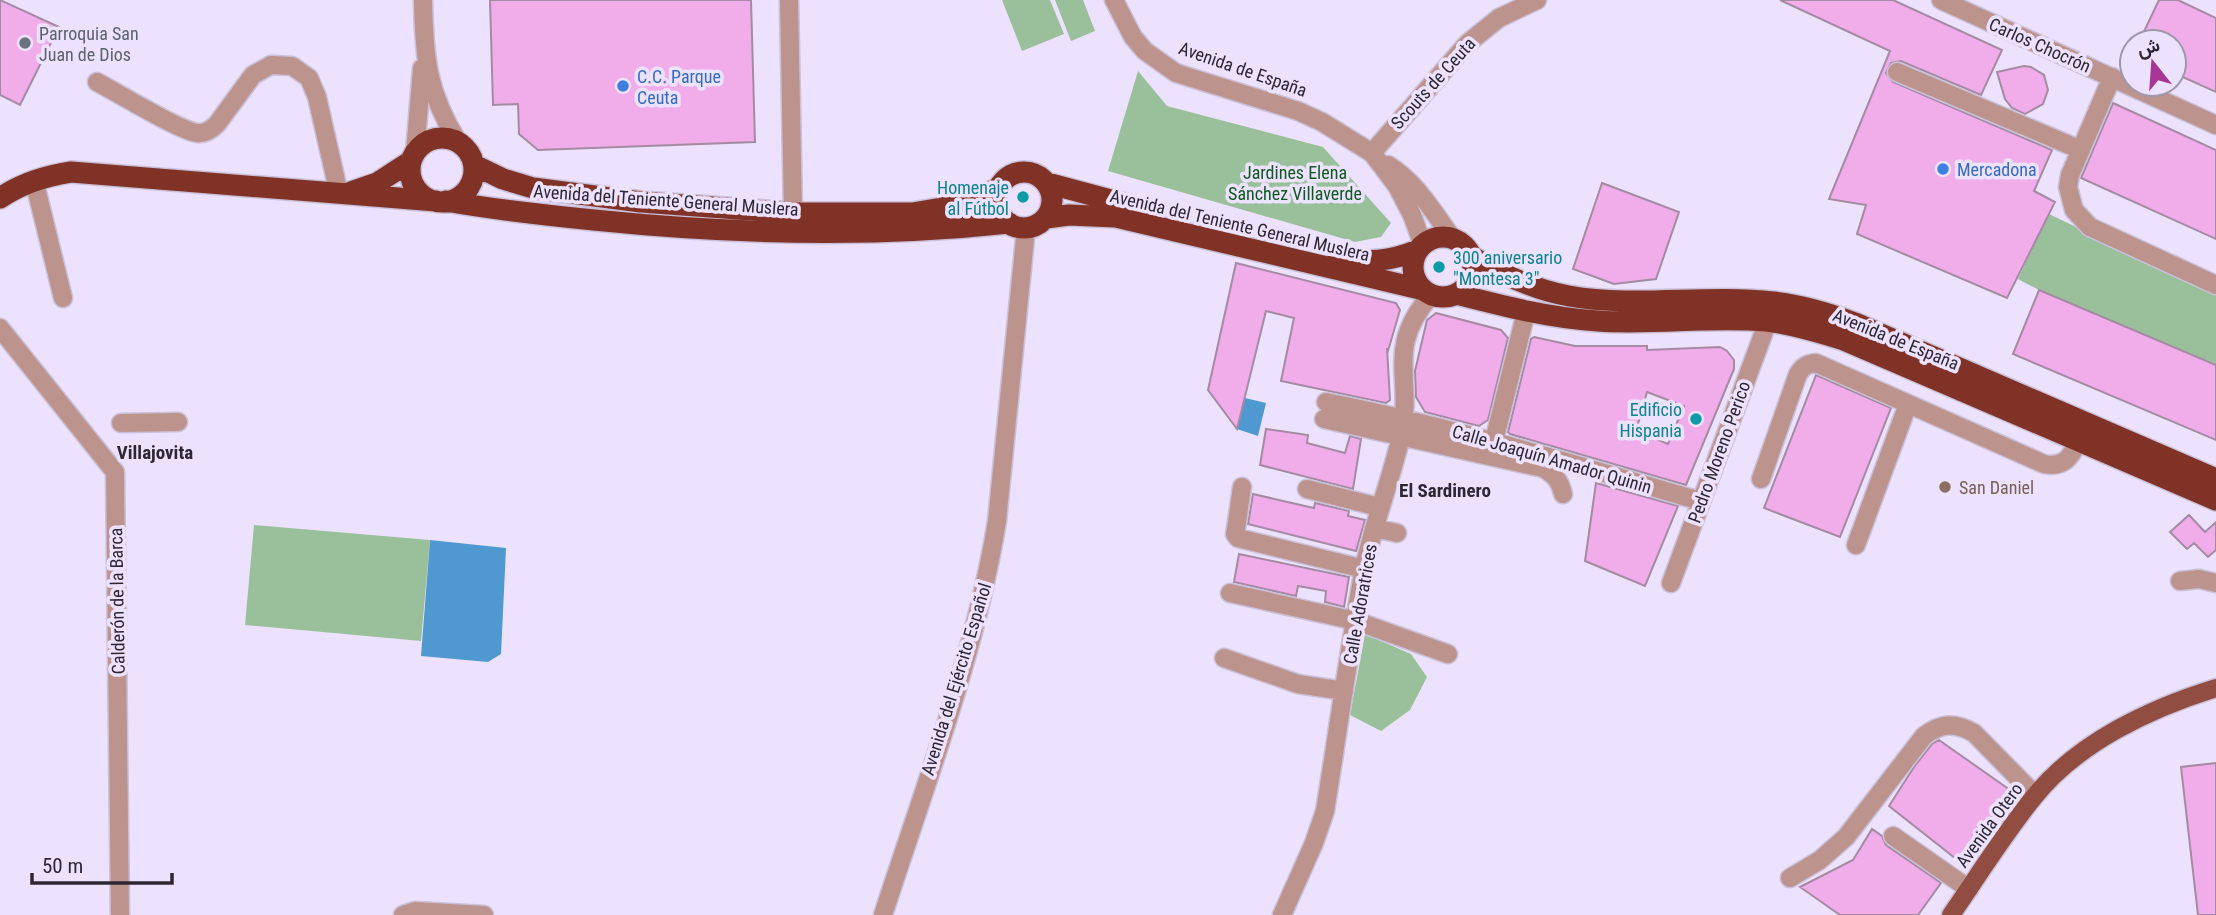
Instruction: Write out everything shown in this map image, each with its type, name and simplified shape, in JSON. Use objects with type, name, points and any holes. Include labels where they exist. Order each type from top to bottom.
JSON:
[{"type":"highway","points":[[339,194],[377,183],[430,141],[449,139],[458,142],[471,156],[474,165],[470,185],[464,193],[441,201],[426,197],[413,182],[413,157]]},
{"type":"highway","name":"Avenida del Teniente General Muslera","points":[[474,165],[533,188],[640,202],[793,213],[912,213],[971,200],[998,189]]},
{"type":"highway","name":"Avenida del Teniente General Muslera","points":[[0,198],[14,188],[34,180],[71,172],[95,172],[441,201],[523,213],[722,230],[802,233],[1017,226]]},
{"type":"highway","points":[[1016,173],[1033,173],[1047,183],[1052,201],[1046,218],[1017,226],[997,208],[998,189],[1016,173]]},
{"type":"highway","name":"Avenida del Teniente General Muslera","points":[[1047,183],[1352,260],[1375,262],[1397,259],[1421,248]]},
{"type":"highway","name":"Avenida del Teniente General Muslera","points":[[1046,218],[1069,215],[1116,217],[1427,292]]},
{"type":"highway","points":[[1438,238],[1453,239],[1471,256],[1472,272],[1469,281],[1456,294],[1439,297],[1418,284],[1413,267],[1421,248],[1438,238]]},
{"type":"highway","name":"Avenida de España","points":[[1471,256],[1501,273],[1567,296],[1601,301],[1741,300],[1818,309],[2216,479]]},
{"type":"highway","name":"Avenida de España","points":[[1456,294],[1526,312],[1599,321],[1768,321],[1844,340],[2216,500]]},
{"type":"main road","name":"Avenida Otero","points":[[1951,915],[2035,795],[2070,763],[2119,728],[2172,702],[2216,688]]},
{"type":"street","points":[[422,0],[426,67],[444,119],[458,142]]},
{"type":"street","points":[[789,0],[793,213]]},
{"type":"street","name":"Avenida de España","points":[[1114,0],[1133,37],[1145,51],[1176,73],[1298,111],[1322,122],[1400,172],[1453,239]]},
{"type":"street","name":"Scouts de Ceuta","points":[[1375,156],[1468,43],[1499,18],[1537,0]]},
{"type":"street","name":"Carlos Chocrón","points":[[1941,0],[2216,125]]},
{"type":"street","points":[[413,157],[424,40]]},
{"type":"street","points":[[97,82],[186,129],[202,133],[216,124],[253,75],[271,65],[292,66],[309,78],[317,97],[339,194]]},
{"type":"street","points":[[1897,72],[2081,150]]},
{"type":"street","points":[[2112,77],[2070,175],[2068,187],[2074,210],[2090,227],[2216,285]]},
{"type":"street","name":"Avenida de España","points":[[1375,156],[1405,200],[1421,248]]},
{"type":"street","points":[[34,180],[63,298]]},
{"type":"street","name":"Avenida del Ejército Español","points":[[883,915],[966,656],[989,566],[997,521],[1017,226]]},
{"type":"street","name":"Calle Adoratrices","points":[[1282,915],[1325,811],[1364,569],[1402,426],[1404,343],[1427,292]]},
{"type":"street","points":[[1494,441],[1526,312]]},
{"type":"street","name":"Pedro Moreno Perico","points":[[1671,583],[1768,321]]},
{"type":"street","name":"Calderón de la Barca","points":[[0,328],[115,472],[120,915]]},
{"type":"street","points":[[1761,480],[1798,374],[1808,363],[1816,363],[2044,464],[2063,464],[2080,440]]},
{"type":"street","points":[[1856,545],[1908,404]]},
{"type":"street","points":[[1325,411],[1402,426],[1543,468],[1553,474],[1560,483],[1563,494]]},
{"type":"street","points":[[121,423],[178,422]]},
{"type":"street","name":"Calle Joaquín Amador Quinin","points":[[1402,426],[1494,441],[1700,501]]},
{"type":"street","points":[[1242,487],[1236,529],[1238,538],[1364,569]]},
{"type":"street","points":[[1307,489],[1379,508]]},
{"type":"street","points":[[1374,528],[1397,533]]},
{"type":"street","points":[[2180,581],[2199,579],[2216,583]]},
{"type":"street","points":[[1230,593],[1356,621],[1448,654]]},
{"type":"street","points":[[1224,658],[1298,684],[1344,691]]},
{"type":"street","points":[[1790,878],[1820,860],[1846,837],[1924,736],[1935,728],[1948,724],[1962,726],[1974,733],[2035,795]]},
{"type":"street","points":[[1893,836],[1969,889]]},
{"type":"street","points":[[403,915],[415,911],[484,915]]},
{"type":"green space","points":[[1002,0],[1050,0],[1064,34],[1022,51]]},
{"type":"green space","points":[[1055,0],[1083,0],[1095,31],[1071,41]]},
{"type":"green space","name":"Jardines Elena Sánchez Villaverde","points":[[1138,71],[1167,106],[1323,147],[1391,223],[1381,237],[1355,242],[1108,171]]},
{"type":"green space","points":[[2049,214],[2216,294],[2216,365],[2018,279]]},
{"type":"green space","points":[[254,525],[430,540],[421,641],[245,625]]},
{"type":"green space","points":[[1365,634],[1411,654],[1427,677],[1410,710],[1381,731],[1350,715]]},
{"type":"water","points":[[1245,398],[1266,403],[1258,436],[1237,429]]},
{"type":"water","points":[[430,540],[506,548],[501,654],[488,662],[421,656]]},
{"type":"building","name":"Parroquia San Juan de Dios","points":[[0,0],[59,27],[20,105],[0,95]]},
{"type":"building","name":"C.C. Parque Ceuta","points":[[490,0],[751,0],[755,142],[538,150],[519,134],[518,104],[493,105]]},
{"type":"building","name":"Mercadona","points":[[1780,0],[1893,0],[2002,50],[1981,95],[1901,61],[1891,63],[1886,73],[1893,82],[2052,150],[2034,191],[2055,202],[2007,298],[1857,234],[1866,205],[1829,199],[1890,51]]},
{"type":"building","points":[[2159,0],[2178,0],[2216,18],[2216,92],[2188,79],[2188,28],[2146,28]]},
{"type":"building","points":[[2024,66],[2044,75],[2048,90],[2043,104],[2025,114],[2012,108],[2005,99],[1997,72]]},
{"type":"building","points":[[2113,103],[2216,150],[2216,239],[2081,178]]},
{"type":"building","points":[[1602,183],[1679,212],[1656,279],[1614,284],[1573,269]]},
{"type":"building","points":[[1236,263],[1396,303],[1400,310],[1388,351],[1387,348],[1390,400],[1386,403],[1281,381],[1294,318],[1266,311],[1237,429],[1208,390]]},
{"type":"building","points":[[2039,290],[2216,365],[2216,440],[2013,354]]},
{"type":"building","points":[[1436,313],[1501,330],[1508,338],[1488,420],[1479,426],[1425,412],[1416,397],[1415,371],[1427,320]]},
{"type":"building","points":[[1534,337],[1575,346],[1647,346],[1647,350],[1720,347],[1727,351],[1734,360],[1734,369],[1686,485],[1510,434],[1508,432],[1531,339]],"holes":[[[1647,392],[1684,406],[1668,444],[1636,431]]]},
{"type":"building","points":[[1816,375],[1891,408],[1840,537],[1764,508]]},
{"type":"building","points":[[1266,429],[1308,435],[1307,443],[1345,453],[1350,436],[1361,439],[1353,489],[1260,465]]},
{"type":"building","name":"Edificio Hispania","points":[[1596,483],[1678,506],[1645,586],[1585,561]]},
{"type":"building","points":[[1253,494],[1314,508],[1315,503],[1349,511],[1348,516],[1365,520],[1356,551],[1248,524]]},
{"type":"building","points":[[2189,515],[2205,532],[2216,522],[2216,550],[2208,557],[2194,543],[2187,549],[2170,532]]},
{"type":"building","points":[[1239,554],[1349,577],[1344,607],[1325,602],[1326,591],[1298,586],[1296,596],[1234,582]]},
{"type":"building","points":[[1939,740],[2010,790],[1960,862],[1889,806],[1914,767],[1932,744]]},
{"type":"building","points":[[2216,763],[2216,915],[2198,915],[2181,767]]},
{"type":"building","points":[[1872,829],[1882,836],[1886,845],[1941,883],[1918,915],[1840,915],[1800,887],[1853,860]]},
{"type":"place","name":"Parroquia San Juan de Dios","points":[[25,43]]},
{"type":"place","name":"C.C. Parque Ceuta","points":[[623,86]]},
{"type":"place","name":"Mercadona","points":[[1943,169]]},
{"type":"place","name":"Homenaje al Fútbol","points":[[1023,197]]},
{"type":"place","name":"300 aniversario \"Montesa 3\"","points":[[1439,267]]},
{"type":"place","name":"Edificio Hispania","points":[[1696,419]]},
{"type":"place","name":"San Daniel","points":[[1945,487]]},
{"type":"district","name":"Villajovita","points":[[155,452]]},
{"type":"district","name":"El Sardinero","points":[[1445,490]]}]
